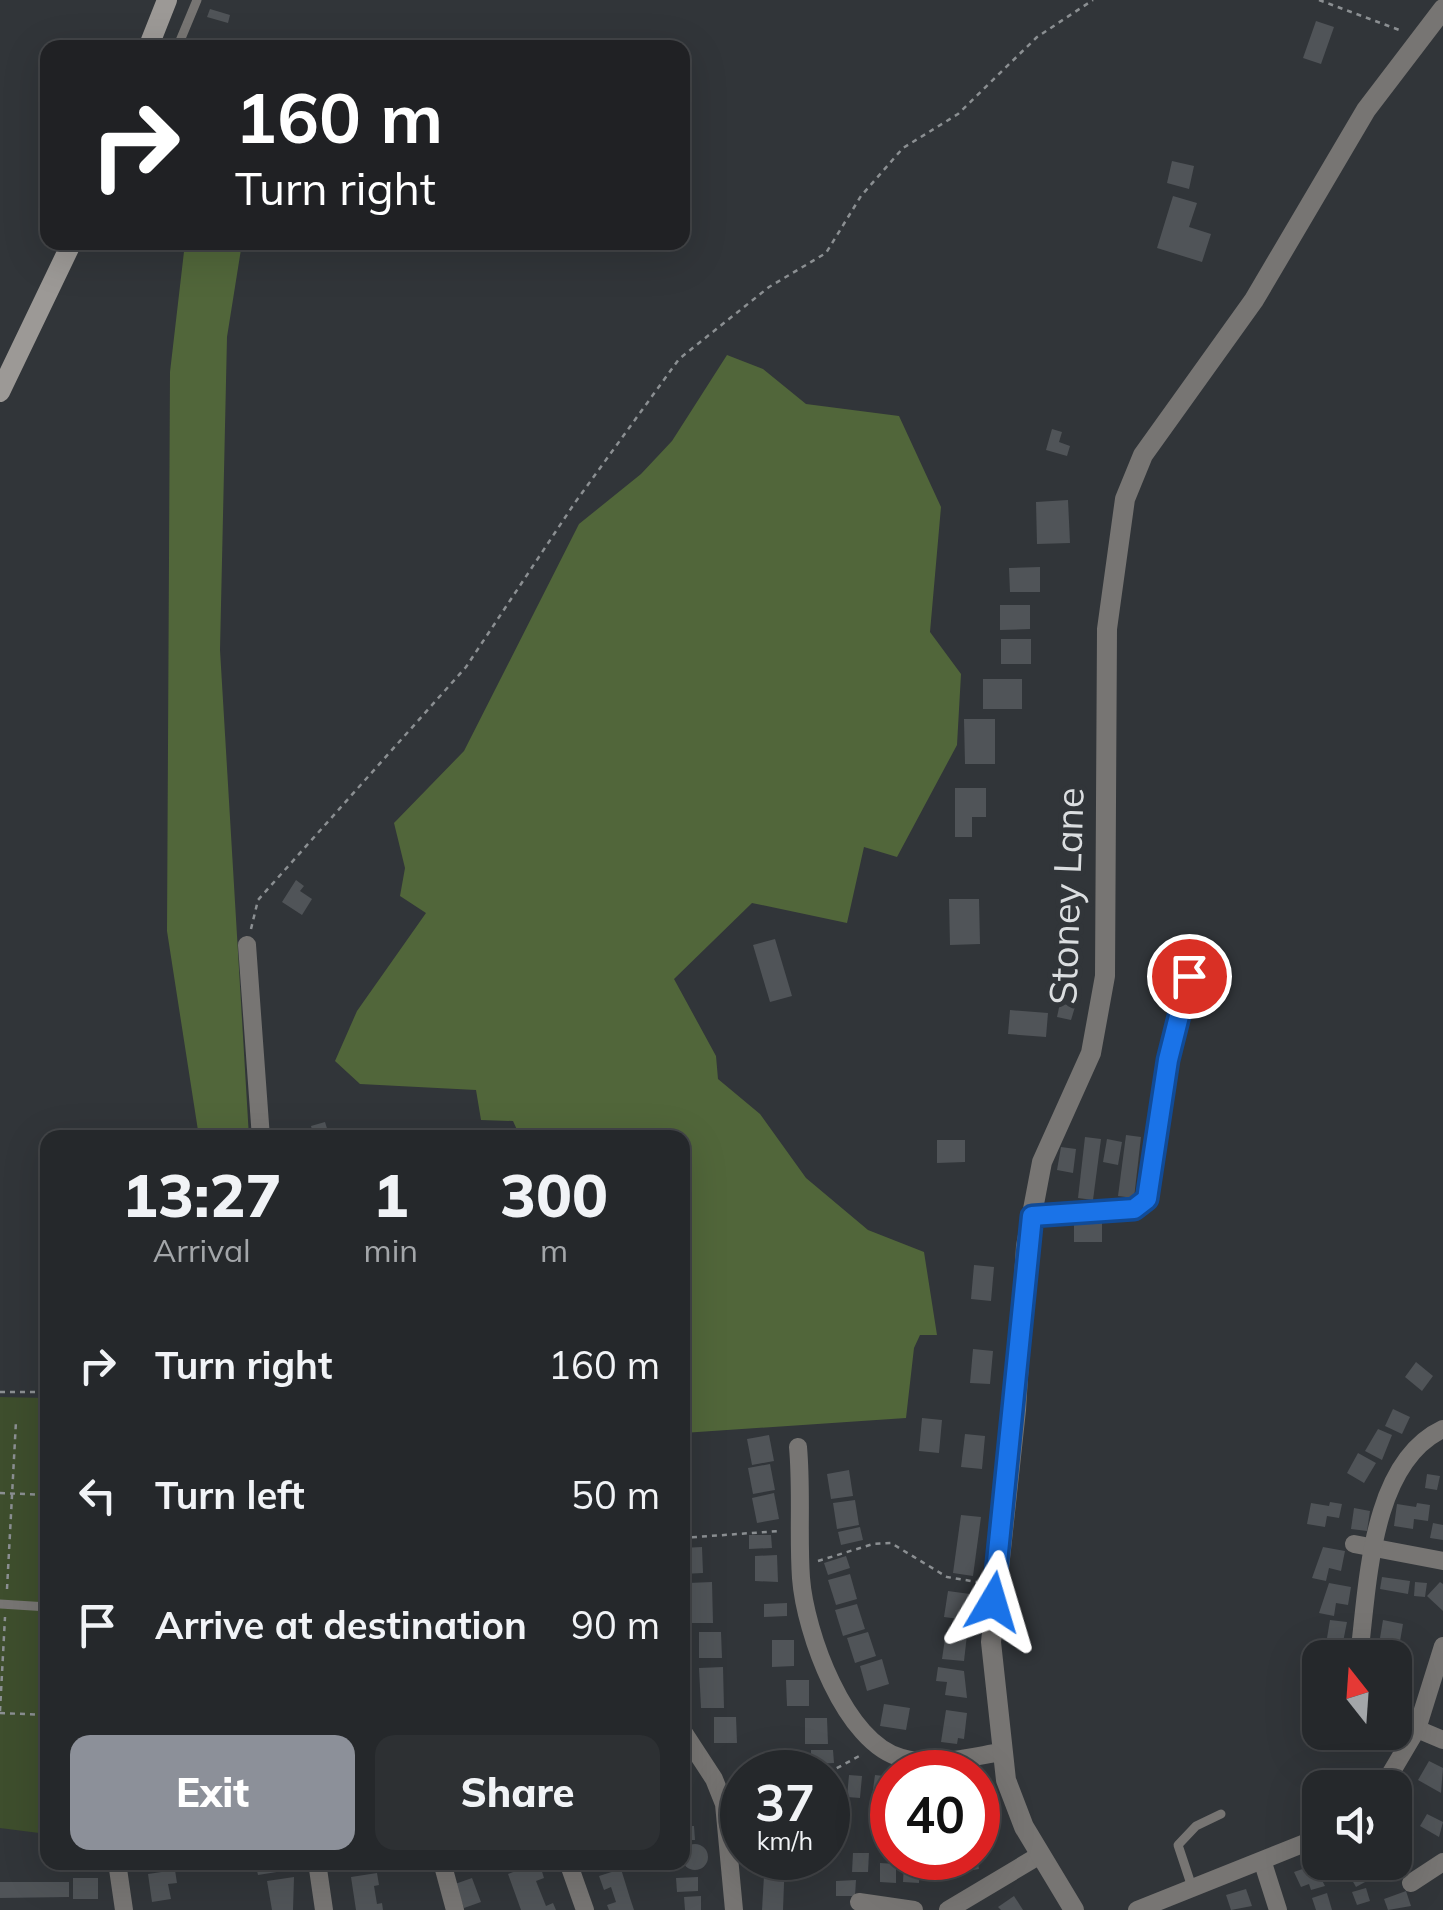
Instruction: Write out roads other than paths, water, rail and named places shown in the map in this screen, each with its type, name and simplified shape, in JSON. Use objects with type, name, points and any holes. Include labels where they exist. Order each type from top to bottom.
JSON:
[{"type":"main road","points":[[151,40],[167,0]]},
{"type":"main road","points":[[0,392],[68,250]]},
{"type":"street","name":"Stoney Lane","points":[[1074,1910],[1018,1812],[1001,1752],[991,1642],[1032,1216],[1052,1132],[1091,1053],[1106,976],[1107,629],[1125,499],[1143,455],[1254,300],[1366,110],[1443,9]]},
{"type":"street","points":[[248,945],[260,1130]]},
{"type":"street","points":[[1362,1640],[1386,1494],[1404,1464],[1443,1429]]},
{"type":"street","points":[[798,1447],[806,1615],[842,1701],[875,1746],[905,1760],[947,1760],[1001,1752]]},
{"type":"street","points":[[1354,1544],[1443,1561]]},
{"type":"street","points":[[1393,1770],[1417,1729],[1443,1646]]},
{"type":"street","points":[[1417,1729],[1443,1740]]},
{"type":"street","points":[[690,1742],[714,1779],[724,1804],[734,1910]]},
{"type":"street","points":[[1137,1910],[1302,1845]]},
{"type":"street","points":[[948,1910],[1040,1855]]},
{"type":"street","points":[[1411,1883],[1443,1862]]},
{"type":"street","points":[[1262,1863],[1278,1910]]},
{"type":"street","points":[[118,1870],[124,1910]]},
{"type":"street","points":[[319,1870],[324,1910]]},
{"type":"street","points":[[444,1870],[456,1910]]},
{"type":"street","points":[[571,1870],[585,1910]]},
{"type":"street","points":[[858,1902],[914,1910]]},
{"type":"lane","points":[[180,40],[197,0]]},
{"type":"lane","points":[[1032,1216],[1134,1209],[1147,1199],[1168,1060],[1189,976]]},
{"type":"lane","points":[[3,1604],[40,1606]]},
{"type":"lane","points":[[1192,1886],[1178,1845],[1196,1826],[1221,1814]]}]
